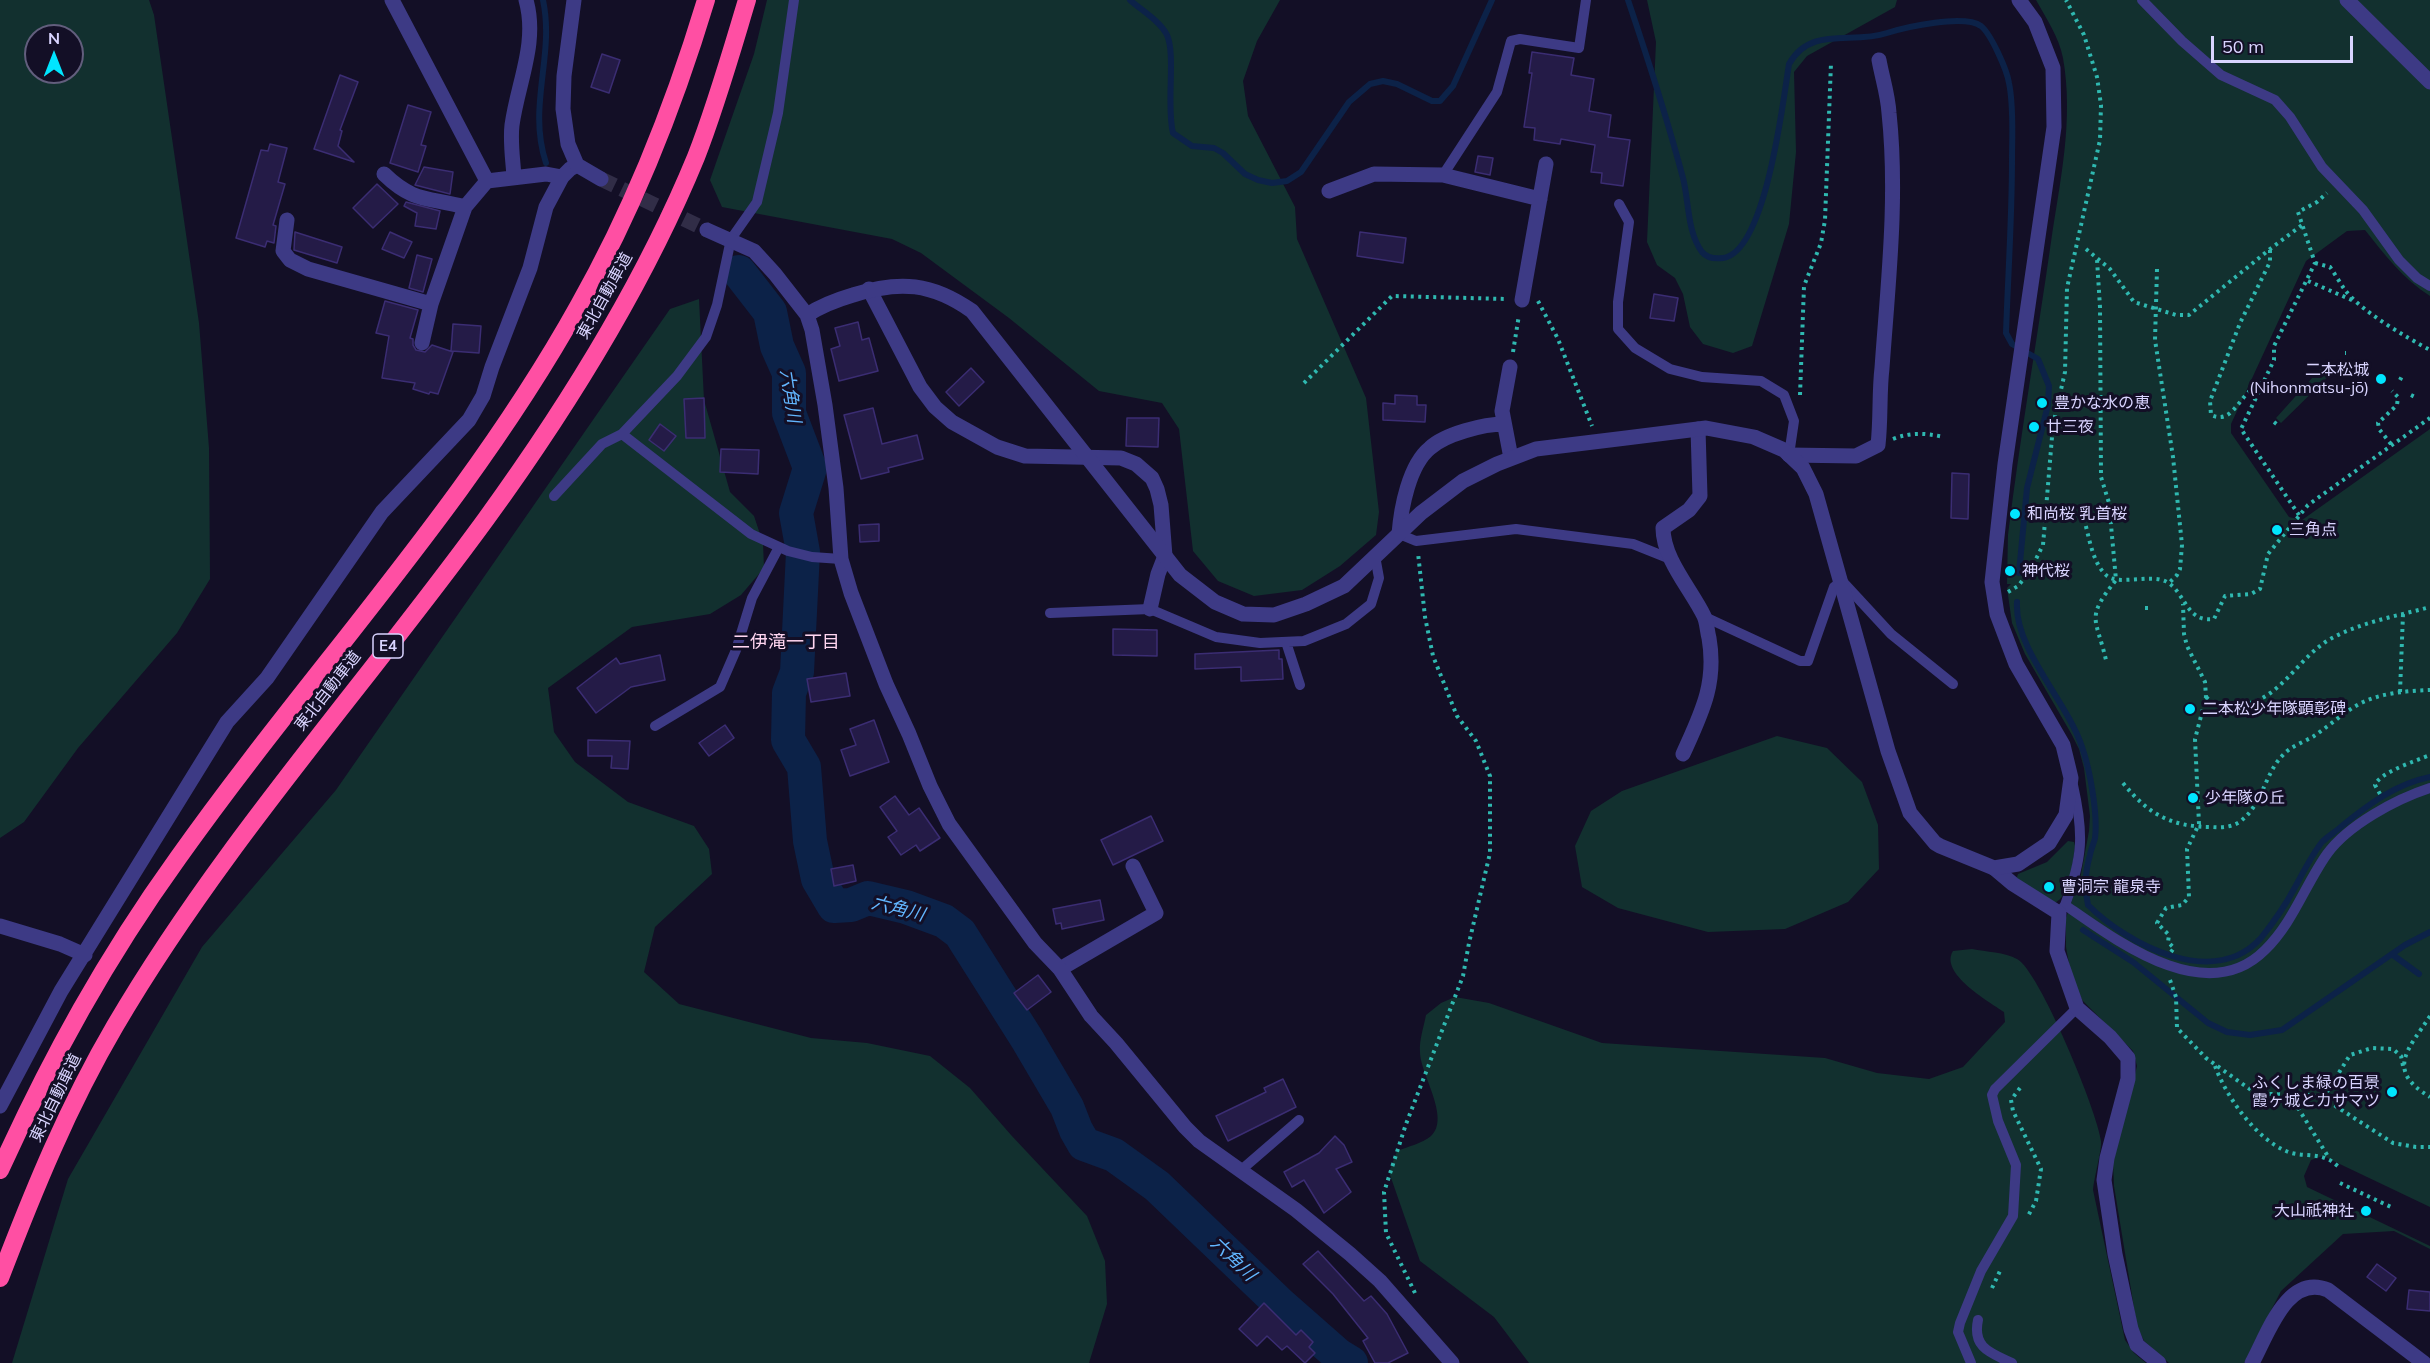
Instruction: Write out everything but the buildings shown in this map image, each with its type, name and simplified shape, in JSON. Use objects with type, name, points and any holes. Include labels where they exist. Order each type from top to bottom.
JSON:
[{"type":"highway","name":"東北自動車道","points":[[0,1170],[35,1093],[78,1011],[128,932],[185,848],[450,501],[517,405],[579,307],[623,222],[658,142],[686,66],[706,0]]},
{"type":"highway","name":"東北自動車道","points":[[0,1278],[33,1191],[72,1107],[114,1027],[163,949],[274,794],[486,520],[553,423],[613,325],[660,237],[696,155],[724,79],[747,0]]},
{"type":"street","points":[[392,0],[487,181]]},
{"type":"street","points":[[514,177],[512,127],[530,35],[530,15],[526,0]]},
{"type":"street","points":[[573,0],[564,76],[563,109],[568,144],[577,165],[600,179]]},
{"type":"street","points":[[1994,868],[2018,864],[2049,843],[2066,816],[2071,778],[2063,745],[2016,664],[1997,614],[1992,582],[2005,464],[2054,127],[2053,68],[2035,22],[2019,0]]},
{"type":"street","points":[[2347,0],[2430,82]]},
{"type":"street","points":[[1789,455],[1856,456],[1878,445],[1881,421],[1881,371],[1893,224],[1893,173],[1889,111],[1879,60]]},
{"type":"street","points":[[0,1106],[61,992],[227,722],[267,678],[382,512],[469,420],[483,396],[530,268],[546,207],[562,177],[577,165]]},
{"type":"street","points":[[1522,300],[1546,165]]},
{"type":"street","points":[[384,174],[399,188],[418,198],[465,207]]},
{"type":"street","points":[[422,343],[431,304],[465,207],[487,181],[546,174],[562,177]]},
{"type":"street","points":[[1329,191],[1374,174],[1443,175],[1540,199]]},
{"type":"street","points":[[287,220],[283,251],[290,260],[308,269],[431,304]]},
{"type":"street","points":[[707,230],[754,251],[807,315],[812,330],[825,405],[836,488],[841,559],[851,593],[886,684],[944,814],[1035,943],[1060,969],[1091,1016],[1116,1042],[1185,1127],[1240,1171],[1296,1210],[1380,1281],[1452,1363]]},
{"type":"street","points":[[807,315],[824,304],[869,289],[896,285],[920,286],[956,300],[972,311],[1180,575],[1215,602],[1243,614],[1274,615],[1306,604],[1344,586],[1421,513],[1463,481],[1536,449],[1706,428],[1754,436],[1789,455],[1803,468],[1816,494],[1842,580],[1888,751],[1910,813],[1935,843],[1994,868],[2013,884],[2062,909],[2057,951],[2077,1008],[2110,1037],[2128,1058],[2128,1079],[2104,1180],[2115,1254],[2131,1329],[2137,1345],[2159,1363]]},
{"type":"street","points":[[869,289],[920,387],[935,407],[952,422],[997,447],[1025,456],[1121,458],[1136,464],[1152,478],[1161,505],[1165,556],[1158,574],[1150,609]]},
{"type":"street","points":[[1510,368],[1503,411],[1511,458]]},
{"type":"street","points":[[1399,534],[1401,508],[1416,466],[1429,448],[1460,433],[1485,426],[1504,424]]},
{"type":"street","points":[[1683,754],[1708,695],[1712,654],[1705,617],[1686,588],[1663,538],[1663,528],[1689,510],[1700,496],[1698,429]]},
{"type":"street","points":[[1060,969],[1156,913],[1133,866]]},
{"type":"street","points":[[0,926],[60,944],[85,955]]},
{"type":"street","points":[[2252,1363],[2287,1299],[2301,1289],[2314,1286],[2328,1290],[2424,1363]]},
{"type":"lane","points":[[554,496],[602,444],[622,434],[677,376],[706,337],[717,305],[731,239],[757,202],[778,113],[794,0]]},
{"type":"lane","points":[[1443,175],[1497,92],[1511,41],[1520,39],[1579,48],[1586,0]]},
{"type":"lane","points":[[2142,0],[2182,41],[2220,75],[2275,100],[2290,117],[2310,150],[2336,183],[2362,210],[2399,260],[2416,278],[2430,286]]},
{"type":"lane","points":[[1619,204],[1629,222],[1618,302],[1618,329],[1635,348],[1670,369],[1702,377],[1761,381],[1784,395],[1794,421],[1789,455]]},
{"type":"lane","points":[[622,434],[751,534],[788,551],[812,557],[841,559]]},
{"type":"lane","points":[[1399,534],[1416,541],[1438,536],[1516,530],[1633,544],[1673,560]]},
{"type":"lane","points":[[655,726],[720,687],[752,598],[779,547]]},
{"type":"lane","points":[[1050,613],[1150,609],[1216,637],[1260,643],[1304,641],[1346,624],[1371,604],[1379,578],[1375,556]]},
{"type":"lane","points":[[1705,617],[1800,661],[1808,661],[1834,587],[1842,580],[1891,634],[1953,684]]},
{"type":"lane","points":[[1286,642],[1300,686]]},
{"type":"lane","points":[[2071,778],[2080,819],[2081,848],[2073,883],[2062,909],[2163,964],[2199,973],[2223,972],[2250,963],[2266,949],[2287,923],[2328,852],[2358,826],[2388,805],[2430,788]]},
{"type":"lane","points":[[1971,1363],[1958,1332],[1960,1323],[1981,1271],[2013,1216],[2016,1165],[1998,1120],[1992,1095],[1995,1089],[2077,1008]]},
{"type":"lane","points":[[1240,1171],[1299,1120]]},
{"type":"lane","points":[[1978,1320],[1976,1331],[1978,1341],[1986,1350],[2012,1363]]},
{"type":"path","points":[[1995,600],[2018,586],[2030,571],[2043,545],[2053,424],[2065,372],[2067,288],[2100,140],[2101,105],[2097,77],[2084,35],[2066,0]]},
{"type":"path","points":[[1794,421],[1800,405],[1804,286],[1821,243],[1826,220],[1831,63]]},
{"type":"path","points":[[2299,514],[2241,429],[2274,360],[2274,346],[2315,263],[2298,212],[2317,202],[2336,183]]},
{"type":"path","points":[[2086,249],[2110,269],[2134,302],[2176,315],[2190,315],[2302,225]]},
{"type":"path","points":[[2263,383],[2253,386],[2227,418],[2220,419],[2211,415],[2210,401],[2240,323],[2270,262],[2270,249]]},
{"type":"path","points":[[2097,260],[2100,307],[2102,477],[2109,503],[2116,580],[2105,594],[2096,614],[2096,630],[2106,660]]},
{"type":"path","points":[[2315,263],[2330,267],[2346,292],[2358,302],[2405,337],[2430,350]]},
{"type":"path","points":[[2157,269],[2155,340],[2173,457],[2182,545],[2180,569],[2169,583]]},
{"type":"path","points":[[2308,280],[2358,302]]},
{"type":"path","points":[[1304,383],[1392,296],[1538,300],[1558,339],[1598,441]]},
{"type":"path","points":[[1510,368],[1522,300]]},
{"type":"path","points":[[2350,370],[2353,363]]},
{"type":"path","points":[[2391,444],[2379,429],[2378,423],[2397,405],[2398,397],[2392,391]]},
{"type":"path","points":[[2084,519],[2095,558],[2106,576],[2116,580],[2149,578],[2169,583],[2177,589],[2183,604],[2190,613],[2209,620],[2214,619],[2225,596],[2251,594],[2260,589],[2268,554],[2312,501],[2430,418]]},
{"type":"path","points":[[1878,445],[1908,433],[1944,436]]},
{"type":"path","points":[[1416,541],[1422,574],[1425,617],[1433,656],[1457,716],[1476,741],[1490,776],[1490,853],[1463,976],[1406,1124],[1384,1192],[1386,1233],[1418,1299]]},
{"type":"path","points":[[2183,604],[2184,634],[2187,646],[2205,682],[2206,697],[2195,739],[2198,827],[2187,849],[2189,897],[2182,905],[2166,908],[2157,923],[2169,935],[2168,942],[2174,948],[2163,964],[2176,998],[2177,1028],[2214,1065],[2258,1093],[2323,1098],[2393,1143],[2416,1148],[2430,1147]]},
{"type":"path","points":[[2206,697],[2211,702],[2222,705],[2244,706],[2266,698],[2302,662],[2331,638],[2371,622],[2430,607]]},
{"type":"path","points":[[2400,692],[2403,614]]},
{"type":"path","points":[[2123,783],[2139,803],[2166,820],[2198,827],[2224,828],[2242,820],[2257,803],[2281,756],[2289,750],[2307,741],[2359,705],[2381,696],[2430,690]]},
{"type":"path","points":[[2388,805],[2377,790],[2375,785],[2377,780],[2430,755]]},
{"type":"path","points":[[2403,1066],[2408,1050],[2430,1016]]},
{"type":"path","points":[[2323,1098],[2350,1054],[2372,1048],[2393,1048],[2401,1056],[2405,1076],[2430,1097]]},
{"type":"path","points":[[2214,1065],[2221,1083],[2249,1123],[2267,1140],[2284,1151],[2327,1159],[2339,1167]]},
{"type":"path","points":[[2290,1095],[2330,1161]]},
{"type":"path","points":[[2340,1183],[2391,1207]]},
{"type":"green space","points":[[0,0],[149,0],[154,15],[199,323],[209,448],[210,579],[177,633],[78,748],[24,822],[0,838]]},
{"type":"green space","points":[[767,0],[1280,0],[1257,41],[1243,81],[1248,116],[1295,207],[1297,239],[1366,398],[1379,512],[1376,535],[1340,566],[1302,590],[1254,596],[1218,581],[1193,551],[1179,429],[1162,403],[1099,391],[1009,318],[921,253],[892,239],[722,207],[710,180],[754,54]]},
{"type":"green space","points":[[1647,0],[1897,0],[1895,7],[1807,56],[1794,72],[1796,152],[1789,224],[1752,346],[1733,353],[1703,344],[1690,327],[1683,294],[1675,278],[1657,265],[1647,242],[1656,42]]},
{"type":"green space","points":[[2036,0],[2430,0],[2430,296],[2403,274],[2365,230],[2347,231],[2306,261],[2231,424],[2231,433],[2289,517],[2302,520],[2430,429],[2430,1207],[2323,1156],[2311,1160],[2304,1176],[2307,1187],[2430,1246],[2430,1249],[2394,1231],[2343,1234],[2281,1291],[2244,1363],[2169,1363],[2144,1341],[2137,1326],[2114,1186],[2113,1163],[2137,1066],[2133,1051],[2082,1000],[2071,975],[2066,947],[2066,918],[2081,874],[2090,816],[2084,768],[2079,749],[2025,654],[2012,623],[2007,588],[2011,584],[2007,584],[2008,535],[2062,173],[2067,104],[2061,50]]},
{"type":"green space","points":[[699,299],[704,400],[730,492],[754,516],[763,543],[764,568],[741,595],[710,614],[632,627],[548,688],[554,732],[575,762],[628,802],[694,826],[709,849],[712,874],[655,927],[644,972],[679,1004],[811,1038],[867,1043],[930,1056],[970,1088],[1087,1216],[1105,1261],[1107,1304],[1089,1363],[12,1363],[68,1179],[202,947],[336,790],[670,309]]},
{"type":"green space","points":[[2322,367],[2332,373],[2281,423],[2276,418]]},
{"type":"green space","points":[[1777,736],[1827,748],[1862,782],[1878,825],[1879,869],[1848,902],[1785,929],[1708,932],[1618,908],[1582,887],[1575,846],[1591,811],[1622,791]]},
{"type":"green space","points":[[2068,841],[2074,842],[2075,846],[2073,861],[2067,887],[2059,900],[2054,903],[2016,880],[2018,874],[2047,862]]},
{"type":"green space","points":[[1972,949],[2012,957],[2027,969],[2052,1014],[2079,1074],[2101,1141],[2093,1190],[2125,1340],[2134,1353],[2146,1363],[1529,1363],[1494,1317],[1420,1261],[1389,1172],[1397,1151],[1428,1138],[1436,1128],[1438,1118],[1436,1107],[1421,1061],[1420,1047],[1426,1015],[1441,1003],[1455,997],[1489,1003],[1602,1043],[1825,1058],[1877,1073],[1929,1079],[1963,1067],[2005,1022],[2004,1012],[1967,986],[1953,968],[1951,959],[1953,951]]},
{"type":"waterway","points":[[543,0],[546,41],[539,121],[546,163]]},
{"type":"waterway","points":[[1130,0],[1155,20],[1164,30],[1170,44],[1170,109],[1173,133],[1192,146],[1214,148],[1223,153],[1245,174],[1272,183],[1287,181],[1301,172],[1349,102],[1370,84],[1383,81],[1397,84],[1432,101],[1440,101],[1453,86],[1492,0]]},
{"type":"waterway","points":[[1628,0],[1677,156],[1694,235],[1702,252],[1714,258],[1723,258],[1738,249],[1751,230],[1770,173],[1789,64],[1798,52],[1820,40],[1873,36],[1949,21],[1973,23],[1985,30],[1998,53],[2008,77],[2011,92],[2011,203],[2006,333],[2012,344],[2038,359],[2049,386],[2048,405],[2027,488],[2019,573]]},
{"type":"waterway","name":"六角川","points":[[739,272],[770,312],[777,346],[789,373],[789,413],[810,468],[796,513],[803,552],[797,672],[789,693],[788,740],[804,767],[810,841],[818,879],[834,906],[851,905],[868,898],[906,907],[944,921],[960,933],[1067,1107],[1084,1144],[1114,1155],[1157,1186],[1280,1304],[1338,1355],[1351,1363]]},
{"type":"waterway","points":[[2017,602],[2018,620],[2024,638],[2032,656],[2075,729],[2088,768],[2096,828],[2086,874],[2088,905],[2105,920],[2148,947],[2172,956],[2196,961],[2220,960],[2242,953],[2261,938],[2274,920],[2322,842],[2384,796],[2406,784],[2430,777]]},
{"type":"waterway","points":[[2083,930],[2133,962],[2208,1023],[2227,1032],[2250,1035],[2282,1030],[2405,945],[2430,932]]},
{"type":"waterway","points":[[2393,955],[2419,974]]},
{"type":"tunnel","points":[[601,179],[707,230]]},
{"type":"place","name":"二本松城 (Nihonmatsu-jō)","points":[[2381,379]]},
{"type":"place","name":"豊かな水の恵","points":[[2042,403]]},
{"type":"place","name":"廿三夜","points":[[2034,427]]},
{"type":"place","name":"和尚桜 乳首桜","points":[[2015,514]]},
{"type":"place","name":"三角点","points":[[2277,530]]},
{"type":"place","name":"神代桜","points":[[2010,571]]},
{"type":"place","name":"二本松少年隊顕彰碑","points":[[2190,709]]},
{"type":"place","name":"少年隊の丘","points":[[2193,798]]},
{"type":"place","name":"曹洞宗 龍泉寺","points":[[2049,887]]},
{"type":"place","name":"ふくしま緑の百景 霞ヶ城とカサマツ","points":[[2392,1092]]},
{"type":"place","name":"大山祇神社","points":[[2366,1211]]},
{"type":"district","name":"二伊滝一丁目","points":[[786,643]]}]
